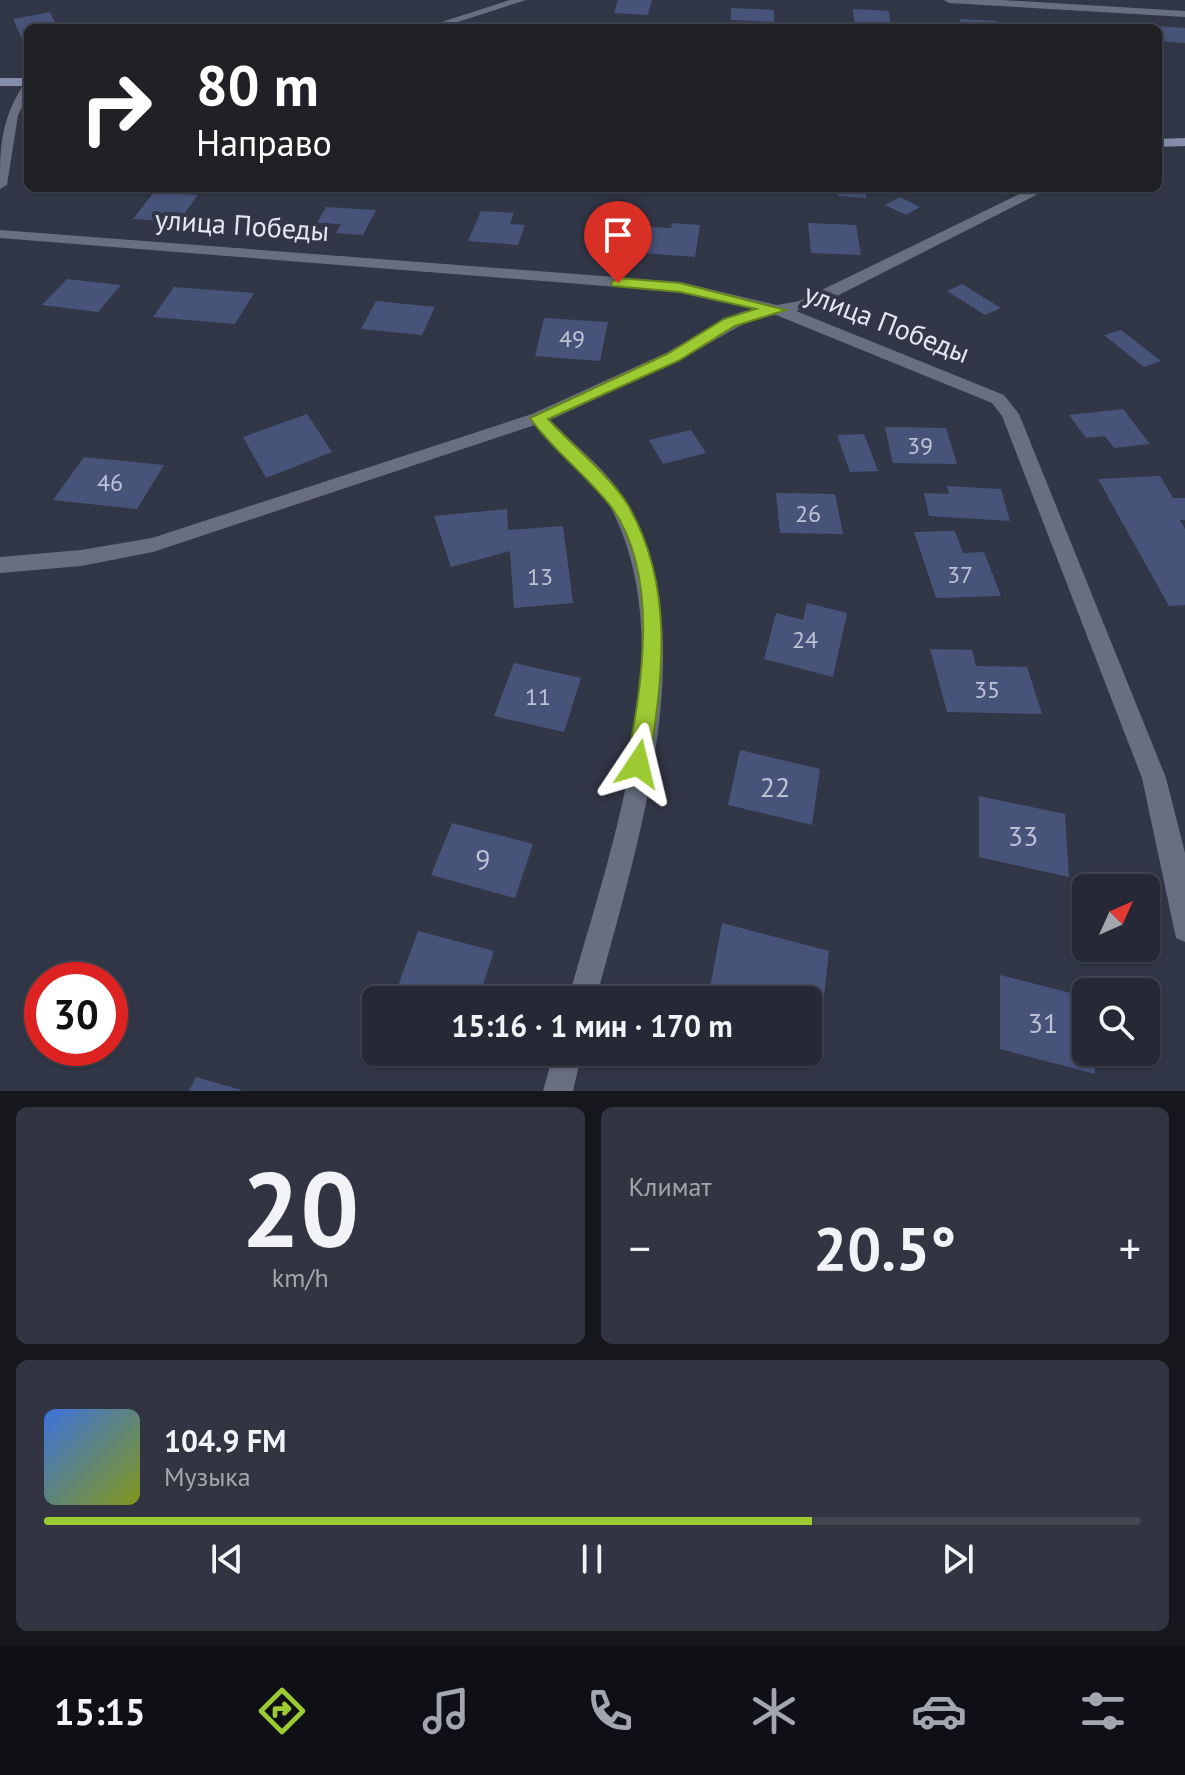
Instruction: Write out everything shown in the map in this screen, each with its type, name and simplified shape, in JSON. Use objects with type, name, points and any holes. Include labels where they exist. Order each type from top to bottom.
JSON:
[{"type":"street","points":[[441,24],[521,0]]},
{"type":"street","points":[[949,0],[1185,14]]},
{"type":"street","points":[[0,82],[24,86]]},
{"type":"street","points":[[0,185],[12,115],[24,92]]},
{"type":"street","points":[[1162,143],[1185,142]]},
{"type":"street","points":[[0,565],[81,558],[153,545],[538,418],[672,357],[738,319],[825,296],[1035,192]]},
{"type":"street","name":"улица Победы","points":[[0,234],[680,287],[779,310],[998,399],[1010,414],[1154,778],[1178,877],[1185,929]]},
{"type":"street","points":[[538,418],[620,506],[640,551],[653,608],[653,679],[631,807],[586,986]]},
{"type":"street","points":[[558,1091],[564,1066]]},
{"type":"building","points":[[618,0],[652,0],[648,15],[614,13]]},
{"type":"building","points":[[731,8],[774,10],[774,22],[731,20]]},
{"type":"building","points":[[853,9],[889,11],[891,24],[855,24]]},
{"type":"building","points":[[50,12],[56,24],[24,24],[24,44],[13,19]]},
{"type":"building","points":[[960,19],[998,21],[999,24],[961,24]]},
{"type":"building","points":[[1162,26],[1185,28],[1185,43],[1162,41]]},
{"type":"building","points":[[154,192],[198,195],[178,222],[133,219]]},
{"type":"building","points":[[838,192],[865,192],[866,198],[838,196]]},
{"type":"building","points":[[900,197],[920,207],[906,215],[885,205]]},
{"type":"building","points":[[326,207],[376,210],[363,235],[336,233],[341,224],[317,223]]},
{"type":"building","points":[[481,211],[514,213],[510,224],[525,225],[518,245],[468,241]]},
{"type":"building","points":[[672,223],[700,225],[695,257],[644,253],[649,227],[671,228]]},
{"type":"building","points":[[808,223],[856,225],[861,255],[811,253]]},
{"type":"building","points":[[67,279],[121,285],[98,312],[42,305]]},
{"type":"building","points":[[962,284],[1001,308],[985,315],[947,291]]},
{"type":"building","points":[[174,287],[254,293],[235,324],[153,317]]},
{"type":"building","points":[[376,301],[435,307],[422,335],[361,329]]},
{"type":"building","points":[[544,318],[608,322],[600,361],[535,356]]},
{"type":"building","points":[[1121,330],[1161,361],[1144,367],[1104,335]]},
{"type":"building","points":[[1123,409],[1150,444],[1114,448],[1105,436],[1086,438],[1069,415]]},
{"type":"building","points":[[307,414],[332,452],[266,478],[243,437]]},
{"type":"building","points":[[885,427],[946,428],[957,464],[893,463]]},
{"type":"building","points":[[691,430],[706,453],[663,464],[649,440]]},
{"type":"building","points":[[864,434],[878,471],[850,472],[837,435]]},
{"type":"building","points":[[84,457],[164,465],[137,509],[53,500]]},
{"type":"building","points":[[1160,476],[1173,498],[1185,498],[1185,520],[1180,520],[1185,529],[1185,605],[1169,606],[1098,479]]},
{"type":"building","points":[[947,486],[1001,489],[1010,521],[929,516],[924,493],[949,494]]},
{"type":"building","points":[[776,493],[835,494],[843,534],[780,533]]},
{"type":"building","points":[[507,509],[508,530],[563,526],[573,603],[514,608],[510,551],[451,567],[434,516]]},
{"type":"building","points":[[955,531],[963,553],[984,552],[1001,596],[936,598],[914,532]]},
{"type":"building","points":[[807,603],[847,613],[833,677],[764,659],[776,613],[803,620]]},
{"type":"building","points":[[930,649],[972,650],[976,666],[1027,667],[1042,714],[947,712]]},
{"type":"building","points":[[514,663],[581,678],[564,732],[494,716]]},
{"type":"building","points":[[740,750],[820,769],[812,825],[728,805]]},
{"type":"building","points":[[979,796],[1065,814],[1069,877],[979,857]]},
{"type":"building","points":[[452,823],[533,844],[515,898],[431,875]]},
{"type":"building","points":[[722,923],[829,951],[822,1015],[822,986],[710,986]]},
{"type":"building","points":[[418,931],[494,951],[483,986],[398,986]]},
{"type":"building","points":[[1000,975],[1072,993],[1072,1066],[1095,1066],[1095,1074],[1000,1049]]},
{"type":"building","points":[[196,1077],[241,1090],[241,1091],[189,1091]]},
{"type":"route","points":[[618,283],[680,287],[779,310],[747,315],[672,357],[538,418],[620,506],[640,551],[653,608],[653,679],[638,764]]}]
